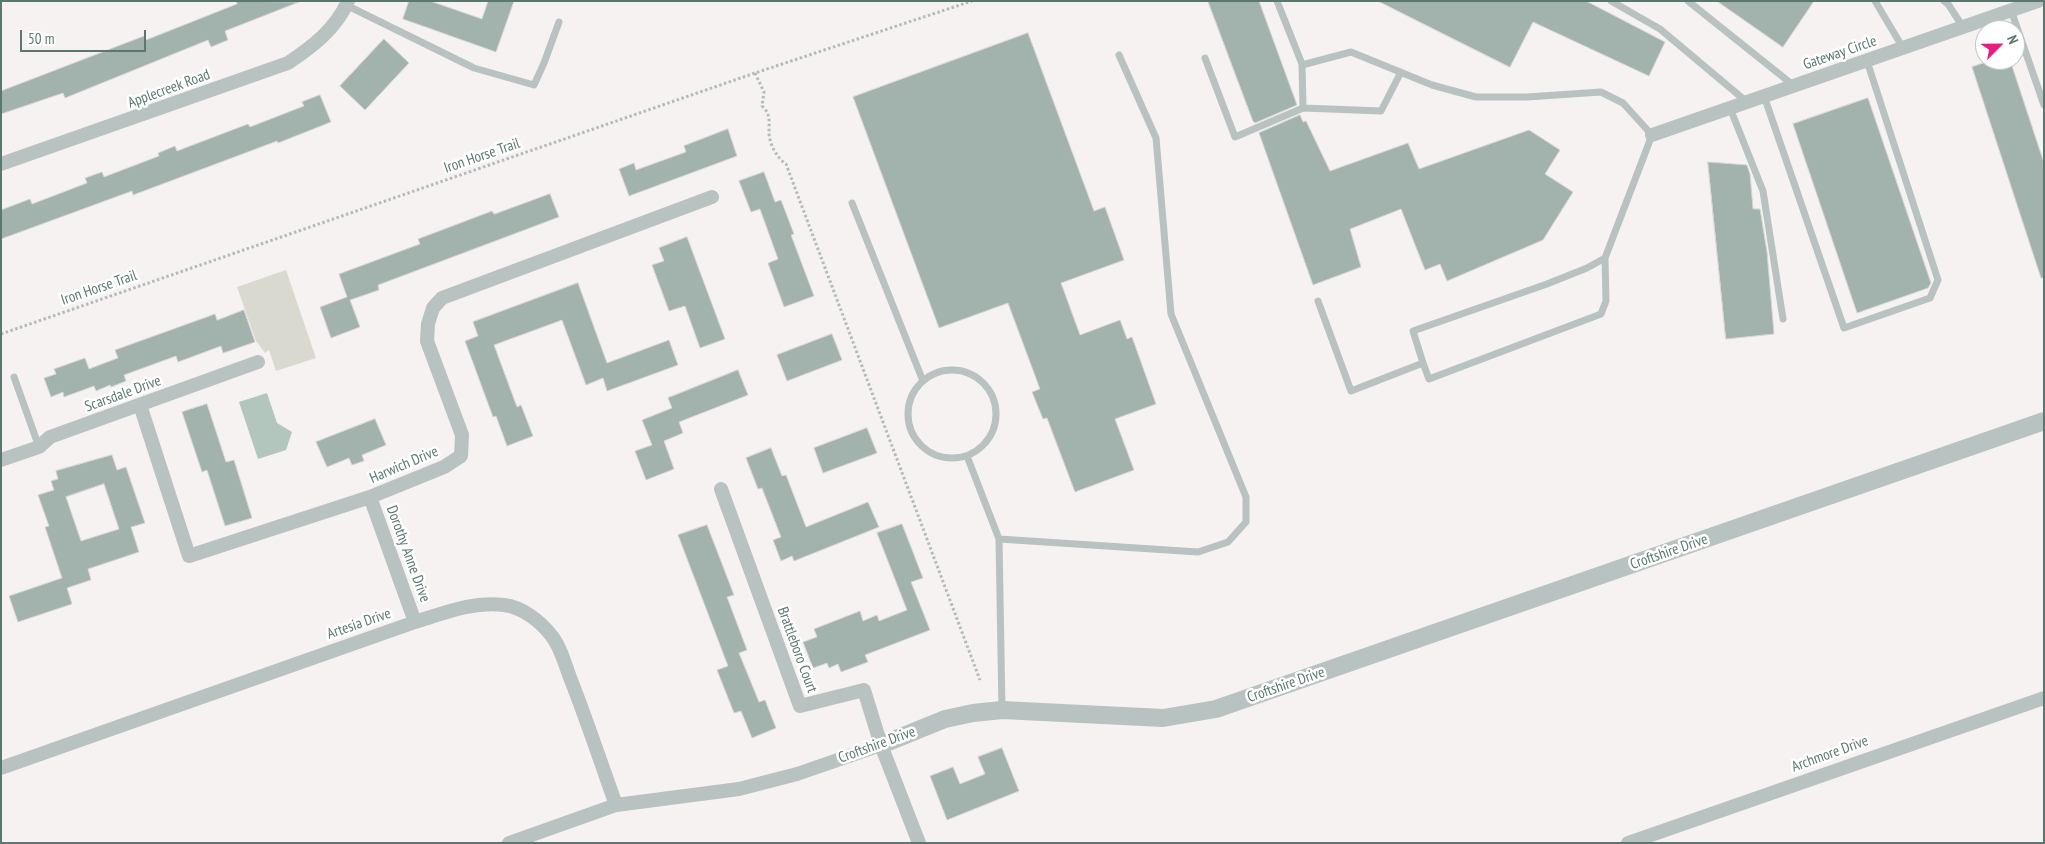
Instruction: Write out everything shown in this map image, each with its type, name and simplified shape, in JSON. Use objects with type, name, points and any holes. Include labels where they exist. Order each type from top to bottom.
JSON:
[{"type":"street","name":"Gateway Circle","points":[[1652,135],[2040,1]]},
{"type":"street","name":"Applecreek Road","points":[[1,164],[288,63],[306,51],[336,22],[347,3]]},
{"type":"street","name":"Harwich Drive","points":[[140,405],[189,556],[370,496],[444,467],[461,456],[462,435],[427,341],[428,324],[432,308],[442,298],[712,197]]},
{"type":"street","name":"Scarsdale Drive","points":[[1,460],[39,447],[50,437],[258,362]]},
{"type":"street","name":"Croftshire Drive","points":[[509,843],[616,805],[739,789],[797,774],[880,745],[945,719],[973,713],[1002,710],[1163,718],[1216,709],[2044,421]]},
{"type":"street","name":"Brattleboro Court","points":[[721,489],[800,706],[864,690],[880,745]]},
{"type":"street","name":"Dorothy Anne Drive","points":[[370,496],[415,622]]},
{"type":"street","name":"Artesia Drive","points":[[1,768],[415,622],[464,606],[485,603],[506,605],[523,611],[539,622],[552,636],[560,651],[616,805]]},
{"type":"street","name":"Archmore Drive","points":[[1628,843],[2044,698]]},
{"type":"street","points":[[880,745],[919,843]]},
{"type":"lane","points":[[1277,1],[1302,64],[1303,108]]},
{"type":"lane","points":[[1611,1],[1660,29],[1748,102]]},
{"type":"lane","points":[[1688,1],[1794,86]]},
{"type":"lane","points":[[1875,1],[1903,48]]},
{"type":"lane","points":[[1944,1],[1964,27]]},
{"type":"lane","points":[[2040,1],[2044,8]]},
{"type":"lane","points":[[347,3],[474,68],[534,85],[559,22]]},
{"type":"lane","points":[[2012,10],[2044,105]]},
{"type":"lane","points":[[1302,64],[1351,52],[1432,85],[1476,97],[1527,97],[1601,92],[1623,103],[1652,135],[1605,258],[1606,301],[1601,314],[1429,379],[1413,331],[1547,284],[1587,268],[1605,258]]},
{"type":"lane","points":[[999,539],[1198,552],[1228,542],[1246,522],[1246,497],[1171,314],[1156,138],[1119,55]]},
{"type":"lane","points":[[1205,58],[1235,137],[1303,108],[1381,111],[1401,72]]},
{"type":"lane","points":[[1764,96],[1844,328],[1930,298],[1938,280],[1867,61]]},
{"type":"lane","points":[[1730,108],[1763,191],[1783,319]]},
{"type":"lane","points":[[852,203],[923,381]]},
{"type":"lane","points":[[1318,301],[1351,391],[1423,363]]},
{"type":"lane","points":[[949,370],[963,371],[976,376],[986,386],[993,398],[996,412],[992,432],[980,449],[967,456],[952,458],[937,455],[924,448],[914,436],[909,422],[909,407],[914,393],[923,381],[935,373],[949,370]]},
{"type":"lane","points":[[14,377],[39,447]]},
{"type":"lane","points":[[967,456],[999,539],[1002,710]]},
{"type":"path","name":"Iron Horse Trail","points":[[1,334],[755,73],[972,1]]},
{"type":"path","points":[[755,73],[764,92],[762,106],[766,110],[771,122],[769,134],[778,159],[786,164],[980,680]]},
{"type":"shaded area","points":[[286,270],[316,358],[276,371],[269,350],[265,353],[256,341],[237,287]]},
{"type":"shaded area","points":[[267,393],[277,423],[292,432],[286,450],[258,459],[239,402]]},
{"type":"building","points":[[236,1],[299,2],[225,31],[228,40],[211,47],[208,40],[65,98],[63,93],[1,114],[1,91],[144,36],[146,40],[237,4]]},
{"type":"building","points":[[409,1],[430,1],[482,19],[488,1],[514,1],[496,52],[403,19]]},
{"type":"building","points":[[1208,1],[1259,1],[1297,105],[1255,123],[1253,121]]},
{"type":"building","points":[[1378,1],[1586,1],[1665,42],[1649,76],[1533,22],[1510,67]]},
{"type":"building","points":[[1717,1],[1814,1],[1783,47]]},
{"type":"building","points":[[1028,33],[1094,211],[1105,207],[1124,260],[1061,283],[1080,335],[1120,320],[1127,339],[1132,337],[1156,404],[1115,419],[1134,470],[1075,492],[1047,418],[1043,419],[1032,392],[1040,389],[1008,303],[939,328],[853,97]]},
{"type":"building","points":[[384,39],[409,63],[365,110],[340,86]]},
{"type":"building","points":[[1975,66],[1975,70],[2013,70],[2044,163],[2044,278],[2041,278],[1972,67]]},
{"type":"building","points":[[320,95],[331,122],[133,195],[132,191],[1,239],[1,210],[30,199],[32,204],[87,183],[85,178],[102,172],[104,177],[159,156],[158,153],[175,146],[177,151],[248,124],[250,127],[304,106],[302,102]]},
{"type":"building","points":[[1868,98],[1931,283],[1928,288],[1857,313],[1793,124]]},
{"type":"building","points":[[1300,115],[1303,122],[1306,121],[1330,171],[1408,143],[1419,169],[1529,130],[1560,150],[1545,174],[1573,192],[1543,240],[1447,281],[1440,264],[1425,270],[1401,209],[1350,229],[1361,267],[1313,285],[1259,133]]},
{"type":"building","points":[[728,129],[737,156],[629,196],[619,169],[634,163],[636,170],[686,152],[684,146]]},
{"type":"building","points":[[1708,162],[1747,165],[1750,174],[1753,209],[1760,209],[1767,252],[1774,334],[1726,339]]},
{"type":"building","points":[[764,172],[775,202],[781,200],[794,234],[791,235],[814,296],[784,307],[768,263],[778,259],[760,209],[751,212],[739,181]]},
{"type":"building","points":[[550,194],[559,217],[378,285],[379,290],[350,300],[360,327],[331,338],[320,307],[347,297],[339,274],[420,244],[418,239],[492,211],[494,214]]},
{"type":"building","points":[[687,237],[725,339],[700,348],[685,306],[669,311],[652,265],[664,261],[659,248]]},
{"type":"building","points":[[578,283],[607,363],[669,340],[678,365],[607,391],[603,378],[586,385],[562,320],[494,345],[517,407],[521,405],[533,436],[507,446],[496,416],[493,417],[465,341],[478,336],[473,322]]},
{"type":"building","points":[[244,310],[255,342],[223,353],[221,346],[178,362],[176,356],[124,375],[126,381],[111,387],[110,385],[96,391],[94,386],[64,397],[63,392],[51,397],[44,378],[56,374],[54,369],[85,358],[89,369],[118,358],[115,350],[215,314],[217,320]]},
{"type":"building","points":[[832,334],[842,360],[787,381],[777,355]]},
{"type":"building","points":[[738,370],[748,395],[679,422],[683,433],[664,441],[674,469],[646,480],[635,451],[652,445],[642,420],[672,408],[668,398]]},
{"type":"building","points":[[207,404],[226,462],[234,460],[252,518],[225,526],[207,470],[202,472],[182,412]]},
{"type":"building","points":[[375,419],[386,445],[362,455],[364,461],[352,465],[349,458],[327,467],[316,442]]},
{"type":"building","points":[[867,428],[877,453],[823,473],[814,448]]},
{"type":"building","points":[[771,448],[782,476],[786,475],[806,527],[868,502],[879,527],[794,561],[792,556],[781,561],[773,540],[781,537],[762,488],[758,489],[746,458]]},
{"type":"building","points":[[112,455],[117,470],[126,467],[145,523],[131,527],[139,552],[88,569],[91,580],[67,588],[72,604],[18,622],[9,596],[62,578],[45,527],[49,526],[38,495],[54,490],[51,481],[58,479],[56,471]],"holes":[[[104,484],[119,529],[81,541],[66,497]]]},
{"type":"building","points":[[902,524],[923,578],[911,582],[930,630],[865,655],[868,662],[841,672],[838,664],[829,668],[827,663],[813,668],[803,642],[817,637],[814,629],[860,611],[863,621],[877,615],[879,621],[907,610],[877,533]]},
{"type":"building","points":[[707,525],[734,595],[727,597],[747,650],[739,653],[759,702],[765,700],[776,728],[752,738],[741,711],[734,713],[717,670],[728,666],[678,535]]},
{"type":"building","points":[[1002,748],[1019,791],[947,820],[930,776],[953,767],[960,784],[985,774],[978,757]]}]
